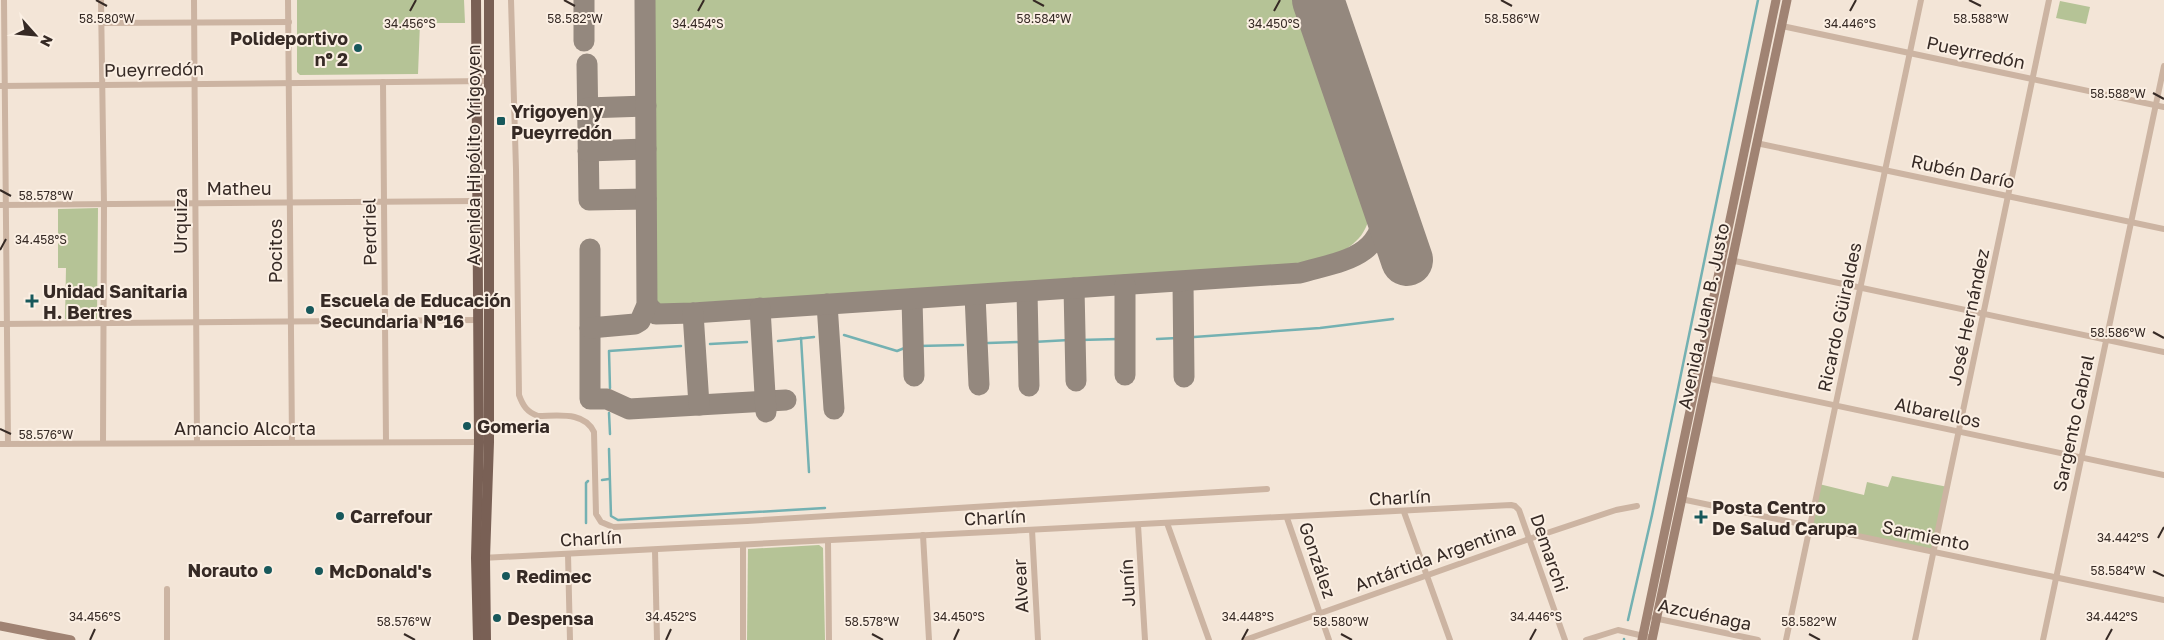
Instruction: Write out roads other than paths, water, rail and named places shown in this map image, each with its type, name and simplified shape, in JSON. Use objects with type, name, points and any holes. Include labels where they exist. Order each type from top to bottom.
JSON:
[{"type":"main road","name":"Avenida Hipólito Yrigoyen","points":[[476,0],[478,320],[484,442]]},
{"type":"main road","name":"Avenida Hipólito Yrigoyen","points":[[478,640],[490,239],[489,0]]},
{"type":"main road","name":"Avenida Juan B. Justo","points":[[1647,638],[1646,617],[1776,0]]},
{"type":"main road","name":"Avenida Juan B. Justo","points":[[1647,638],[1656,619],[1787,0]]},
{"type":"main road","points":[[478,239],[490,239]]},
{"type":"main road","name":"Avenida Hipólito Yrigoyen","points":[[480,558],[486,640]]},
{"type":"main road","points":[[0,626],[71,640]]},
{"type":"street","points":[[4,0],[2,86],[3,324],[8,444]]},
{"type":"street","points":[[101,0],[104,205],[103,443]]},
{"type":"street","name":"Urquiza","points":[[194,0],[197,443]]},
{"type":"street","name":"Pocitos","points":[[288,0],[292,442]]},
{"type":"street","points":[[511,0],[516,168],[519,395],[524,406],[533,414],[538,416],[577,417],[592,427],[594,432],[596,514],[607,525],[613,527],[747,521],[1267,490]]},
{"type":"street","name":"Ricardo Güiraldes","points":[[1786,640],[1921,0]]},
{"type":"street","name":"José Hernández","points":[[1915,640],[2049,0]]},
{"type":"street","points":[[101,22],[289,22]]},
{"type":"street","name":"Pueyrredón","points":[[1782,26],[2164,107]]},
{"type":"street","name":"Sargento Cabral","points":[[2043,640],[2164,66]]},
{"type":"street","name":"Pueyrredón","points":[[2,86],[489,81]]},
{"type":"street","name":"Perdriel","points":[[382,82],[386,442]]},
{"type":"street","name":"Rubén Darío","points":[[1756,143],[2164,229]]},
{"type":"street","name":"Matheu","points":[[3,205],[477,201]]},
{"type":"street","points":[[1722,258],[2164,352]]},
{"type":"street","points":[[3,324],[478,320]]},
{"type":"street","name":"Albarellos","points":[[1706,378],[2164,475]]},
{"type":"street","name":"Amancio Alcorta","points":[[0,444],[484,442]]},
{"type":"street","name":"Sarmiento","points":[[1681,499],[2164,600]]},
{"type":"street","name":"Charlín","points":[[480,558],[1515,506]]},
{"type":"street","name":"Demarchi","points":[[1515,506],[1519,510],[1565,640]]},
{"type":"street","name":"Antártida Argentina","points":[[1245,640],[1529,539],[1616,510],[1637,506]]},
{"type":"street","points":[[1404,512],[1450,640]]},
{"type":"street","name":"González","points":[[1287,518],[1329,640]]},
{"type":"street","points":[[1167,523],[1209,640]]},
{"type":"street","name":"Junín","points":[[1138,525],[1145,640]]},
{"type":"street","name":"Alvear","points":[[1032,530],[1038,640]]},
{"type":"street","points":[[923,535],[929,640]]},
{"type":"street","points":[[828,541],[829,640]]},
{"type":"street","points":[[743,545],[743,640]]},
{"type":"street","points":[[655,550],[657,640]]},
{"type":"street","points":[[568,554],[570,640]]},
{"type":"street","points":[[167,589],[167,640]]},
{"type":"street","name":"Azcuénaga","points":[[1646,617],[1758,640]]},
{"type":"street","points":[[1586,640],[1618,630],[1647,638]]},
{"type":"waterway","points":[[1628,620],[1652,515],[1758,0]]},
{"type":"waterway","points":[[1194,337],[1320,328],[1393,319]]},
{"type":"waterway","points":[[844,335],[897,351],[907,347]]},
{"type":"waterway","points":[[778,341],[814,337]]},
{"type":"waterway","points":[[801,338],[809,472]]},
{"type":"waterway","points":[[1157,339],[1177,338]]},
{"type":"waterway","points":[[1080,340],[1118,339]]},
{"type":"waterway","points":[[1033,342],[1069,340]]},
{"type":"waterway","points":[[710,344],[747,342]]},
{"type":"waterway","points":[[988,343],[1021,342]]},
{"type":"waterway","points":[[918,346],[963,345]]},
{"type":"waterway","points":[[610,388],[609,351],[681,346]]},
{"type":"waterway","points":[[609,413],[610,434]]},
{"type":"waterway","points":[[609,449],[611,516],[618,520],[825,508]]},
{"type":"waterway","points":[[602,480],[609,479]]},
{"type":"waterway","points":[[586,523],[586,483],[588,481]]},
{"type":"place","name":"Polideportivo nº 2","points":[[358,48]]},
{"type":"place","name":"Yrigoyen y Pueyrredón","points":[[501,121]]},
{"type":"place","name":"Unidad Sanitaria H. Bertres","points":[[32,301]]},
{"type":"place","name":"Escuela de Educación Secundaria Nº16","points":[[310,310]]},
{"type":"place","name":"Gomeria","points":[[467,426]]},
{"type":"place","name":"Carrefour","points":[[340,516]]},
{"type":"place","name":"Posta Centro De Salud Carupa","points":[[1701,517]]},
{"type":"place","name":"Norauto","points":[[268,570]]},
{"type":"place","name":"McDonald's","points":[[319,571]]},
{"type":"place","name":"Redimec","points":[[506,576]]},
{"type":"place","name":"Despensa","points":[[497,618]]}]
